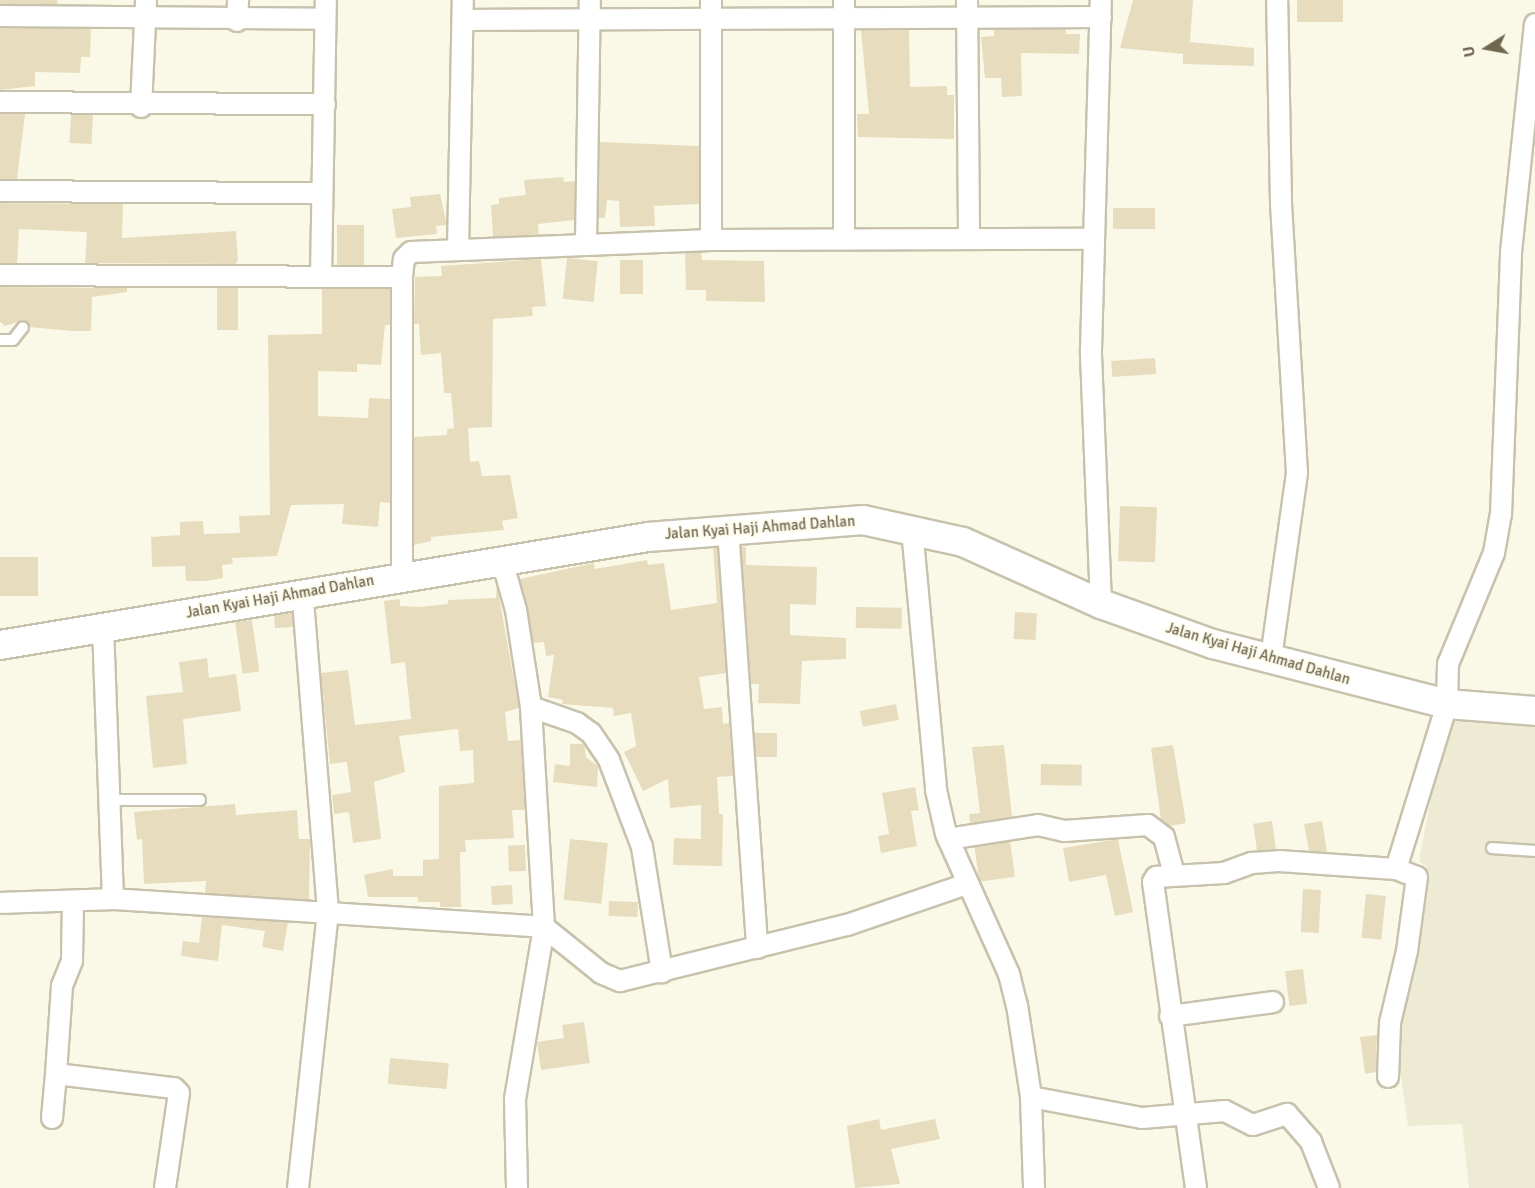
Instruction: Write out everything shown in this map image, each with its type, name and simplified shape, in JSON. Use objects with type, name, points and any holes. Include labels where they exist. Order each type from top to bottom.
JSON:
[{"type":"street","points":[[237,21],[238,0]]},
{"type":"street","points":[[458,250],[463,0]]},
{"type":"street","points":[[1271,658],[1297,473],[1281,202],[1277,0]]},
{"type":"street","points":[[0,16],[64,8],[145,9],[237,21],[325,9],[321,277]]},
{"type":"street","points":[[141,106],[145,9]]},
{"type":"street","points":[[844,9],[844,238]]},
{"type":"street","points":[[968,9],[969,238]]},
{"type":"street","points":[[463,20],[590,10],[1101,9],[1090,350],[1101,604]]},
{"type":"street","points":[[586,243],[590,10]]},
{"type":"street","points":[[711,10],[711,240]]},
{"type":"street","points":[[1396,869],[1447,704],[1449,664],[1494,553],[1501,515],[1511,252],[1535,24]]},
{"type":"street","points":[[0,102],[141,106],[325,104]]},
{"type":"street","points":[[0,190],[321,193]]},
{"type":"street","points":[[402,577],[402,277],[404,259],[411,252],[586,243],[711,240],[1092,239]]},
{"type":"street","points":[[0,275],[402,277]]},
{"type":"street","name":"Jalan Kyai Haji Ahmad Dahlan","points":[[0,645],[302,591],[503,564],[648,537],[863,520],[963,542],[1101,604],[1213,644],[1447,704],[1535,711]]},
{"type":"street","points":[[728,529],[757,948]]},
{"type":"street","points":[[912,529],[936,790],[948,839],[1009,974],[1031,1097],[1034,1188]]},
{"type":"street","points":[[503,564],[516,610],[531,707],[544,927],[514,1099],[517,1188]]},
{"type":"street","points":[[298,1188],[328,911],[302,591]]},
{"type":"street","points":[[103,628],[113,899]]},
{"type":"street","points":[[531,707],[577,723],[591,733],[609,760],[642,847],[662,972]]},
{"type":"street","points":[[948,839],[1038,825],[1064,831],[1148,825],[1164,837],[1174,874]]},
{"type":"street","points":[[1196,1188],[1183,1116],[1153,882],[1158,876],[1224,873],[1252,863],[1280,861],[1396,869],[1412,873],[1418,884],[1390,1023],[1388,1077]]},
{"type":"street","points":[[0,903],[113,899],[328,911],[544,927],[612,979],[662,972],[847,925],[967,884]]},
{"type":"street","points":[[52,1118],[63,979],[72,961],[73,902]]},
{"type":"street","points":[[1170,1016],[1273,1002]]},
{"type":"street","points":[[56,1074],[174,1088],[179,1093],[165,1188]]},
{"type":"street","points":[[1031,1097],[1132,1117],[1183,1116],[1225,1111],[1253,1125],[1292,1116],[1311,1142],[1329,1188]]},
{"type":"lane","points":[[0,340],[13,340],[23,327]]},
{"type":"lane","points":[[108,800],[200,800]]},
{"type":"lane","points":[[1492,848],[1535,851]]},
{"type":"shaded area","points":[[1446,720],[1535,726],[1535,1188],[1469,1188],[1462,1124],[1408,1126],[1399,1063],[1403,1000],[1420,927],[1427,867],[1419,861]]},
{"type":"building","points":[[0,0],[57,0],[58,5],[0,4]]},
{"type":"building","points":[[1133,0],[1193,0],[1190,42],[1254,48],[1254,66],[1183,64],[1183,54],[1120,48]]},
{"type":"building","points":[[1297,0],[1343,0],[1343,22],[1297,22]]},
{"type":"building","points":[[0,28],[91,29],[90,57],[81,57],[80,73],[35,72],[35,86],[0,90]]},
{"type":"building","points":[[1066,29],[1066,34],[1080,34],[1079,54],[1021,53],[1022,96],[1002,97],[1001,78],[985,78],[981,37],[994,36],[994,30]]},
{"type":"building","points":[[861,30],[909,30],[910,87],[947,86],[947,95],[954,95],[954,139],[858,137],[857,114],[869,114]]},
{"type":"building","points":[[0,114],[25,114],[17,179],[0,179]]},
{"type":"building","points":[[71,114],[93,115],[91,144],[69,143]]},
{"type":"building","points":[[600,142],[699,146],[699,204],[654,206],[655,226],[620,227],[619,201],[607,200],[605,218],[598,218]]},
{"type":"building","points":[[563,177],[564,182],[575,181],[574,220],[538,224],[539,235],[493,237],[491,205],[499,204],[499,198],[526,195],[524,180]]},
{"type":"building","points":[[440,194],[447,225],[436,226],[437,234],[396,238],[392,209],[411,207],[410,197]]},
{"type":"building","points":[[0,203],[123,204],[122,238],[236,231],[238,260],[236,264],[85,263],[87,232],[19,229],[17,263],[0,263]]},
{"type":"building","points":[[1113,208],[1155,208],[1155,229],[1113,229]]},
{"type":"building","points":[[337,225],[364,225],[364,265],[337,265]]},
{"type":"building","points":[[701,252],[702,260],[764,261],[765,302],[706,301],[706,290],[686,290],[685,253]]},
{"type":"building","points":[[567,258],[598,261],[594,302],[563,299]]},
{"type":"building","points":[[541,259],[546,306],[532,307],[533,316],[493,319],[492,427],[468,428],[470,462],[479,461],[482,476],[510,475],[518,518],[502,521],[504,530],[431,537],[431,541],[414,545],[414,437],[447,435],[447,429],[454,428],[451,393],[444,393],[441,353],[421,355],[419,324],[414,324],[415,277],[442,276],[441,266]]},
{"type":"building","points":[[620,260],[643,260],[643,294],[620,294]]},
{"type":"building","points":[[0,287],[127,288],[127,292],[92,297],[91,331],[72,331],[30,327],[23,320],[5,326],[0,322]]},
{"type":"building","points":[[217,288],[238,288],[238,330],[217,330]]},
{"type":"building","points":[[322,289],[390,289],[390,325],[385,325],[381,365],[357,364],[357,372],[318,371],[318,416],[368,418],[369,398],[390,399],[390,503],[380,502],[378,527],[342,524],[344,504],[291,505],[277,556],[232,558],[233,564],[222,565],[223,578],[206,581],[186,581],[185,566],[152,567],[151,537],[180,535],[180,522],[203,521],[204,534],[240,533],[239,516],[270,515],[268,335],[322,334]]},
{"type":"building","points":[[1155,358],[1156,374],[1112,377],[1111,361]]},
{"type":"building","points":[[1120,506],[1157,507],[1155,562],[1118,561]]},
{"type":"building","points":[[741,547],[746,547],[746,565],[817,567],[816,605],[790,604],[790,635],[846,638],[846,659],[802,661],[800,704],[758,703],[759,684],[751,684]]},
{"type":"building","points":[[713,548],[717,548],[726,673],[699,677],[704,709],[722,707],[723,724],[729,723],[733,776],[717,777],[719,814],[723,814],[722,866],[673,865],[674,838],[701,839],[701,805],[670,808],[668,779],[643,791],[624,752],[636,746],[631,713],[614,716],[613,708],[562,704],[563,700],[548,697],[554,655],[546,656],[544,642],[533,643],[520,579],[594,563],[595,569],[647,560],[648,565],[664,563],[671,610],[717,603]]},
{"type":"building","points":[[0,557],[38,557],[38,596],[0,596]]},
{"type":"building","points":[[497,585],[519,708],[505,712],[508,741],[521,740],[525,810],[512,810],[514,838],[465,840],[466,852],[460,852],[461,907],[440,907],[440,902],[418,902],[418,897],[368,897],[364,875],[393,869],[393,876],[423,876],[423,860],[439,859],[439,786],[474,783],[473,750],[460,751],[458,729],[399,736],[405,772],[374,782],[381,839],[353,843],[349,812],[334,814],[332,795],[351,792],[347,762],[330,764],[321,673],[348,670],[355,725],[411,719],[405,662],[391,664],[384,601],[400,599],[400,606],[419,607],[448,604],[448,600],[496,598]]},
{"type":"building","points":[[856,607],[902,608],[902,629],[856,628]]},
{"type":"building","points":[[1015,612],[1037,613],[1036,640],[1014,639]]},
{"type":"building","points":[[292,613],[293,627],[275,628],[274,614]]},
{"type":"building","points":[[252,620],[259,671],[242,674],[235,622]]},
{"type":"building","points":[[207,658],[209,678],[236,674],[241,711],[183,719],[187,764],[153,768],[146,696],[183,692],[179,662]]},
{"type":"building","points":[[896,704],[899,720],[863,727],[860,711]]},
{"type":"building","points":[[754,733],[777,733],[777,757],[754,757]]},
{"type":"building","points":[[570,744],[584,744],[586,757],[598,766],[597,787],[553,782],[555,764],[570,766]]},
{"type":"building","points":[[1004,745],[1012,817],[970,823],[969,814],[980,813],[972,747]]},
{"type":"building","points":[[1173,745],[1186,823],[1170,826],[1161,820],[1151,748]]},
{"type":"building","points":[[1041,764],[1082,765],[1082,786],[1041,785]]},
{"type":"building","points":[[915,787],[919,810],[911,811],[917,846],[881,853],[878,836],[889,834],[882,793]]},
{"type":"building","points":[[235,804],[236,815],[297,810],[299,839],[310,839],[309,900],[205,893],[206,881],[144,884],[142,839],[137,840],[134,812]]},
{"type":"building","points":[[1272,821],[1276,849],[1257,851],[1253,824]]},
{"type":"building","points":[[1322,821],[1327,852],[1309,851],[1304,824]]},
{"type":"building","points":[[570,839],[608,843],[601,904],[564,900]]},
{"type":"building","points":[[1118,839],[1133,912],[1115,916],[1106,875],[1069,882],[1063,848]]},
{"type":"building","points":[[1010,841],[1015,877],[979,882],[974,846]]},
{"type":"building","points":[[525,845],[526,871],[509,872],[508,846]]},
{"type":"building","points":[[512,885],[513,904],[492,905],[491,886]]},
{"type":"building","points":[[1303,889],[1321,890],[1319,933],[1301,932]]},
{"type":"building","points":[[1366,894],[1386,896],[1381,940],[1361,938]]},
{"type":"building","points":[[609,901],[638,902],[637,917],[608,916]]},
{"type":"building","points":[[202,917],[288,922],[283,951],[262,947],[265,931],[222,925],[218,961],[181,956],[183,941],[199,943]]},
{"type":"building","points":[[1303,969],[1307,1004],[1289,1006],[1285,971]]},
{"type":"building","points":[[584,1022],[590,1063],[541,1070],[537,1042],[564,1038],[562,1025]]},
{"type":"building","points":[[1377,1035],[1376,1072],[1365,1074],[1360,1037]]},
{"type":"building","points":[[390,1058],[449,1063],[447,1089],[388,1084]]},
{"type":"building","points":[[879,1119],[881,1130],[935,1119],[940,1139],[891,1149],[900,1184],[855,1188],[847,1126]]}]
